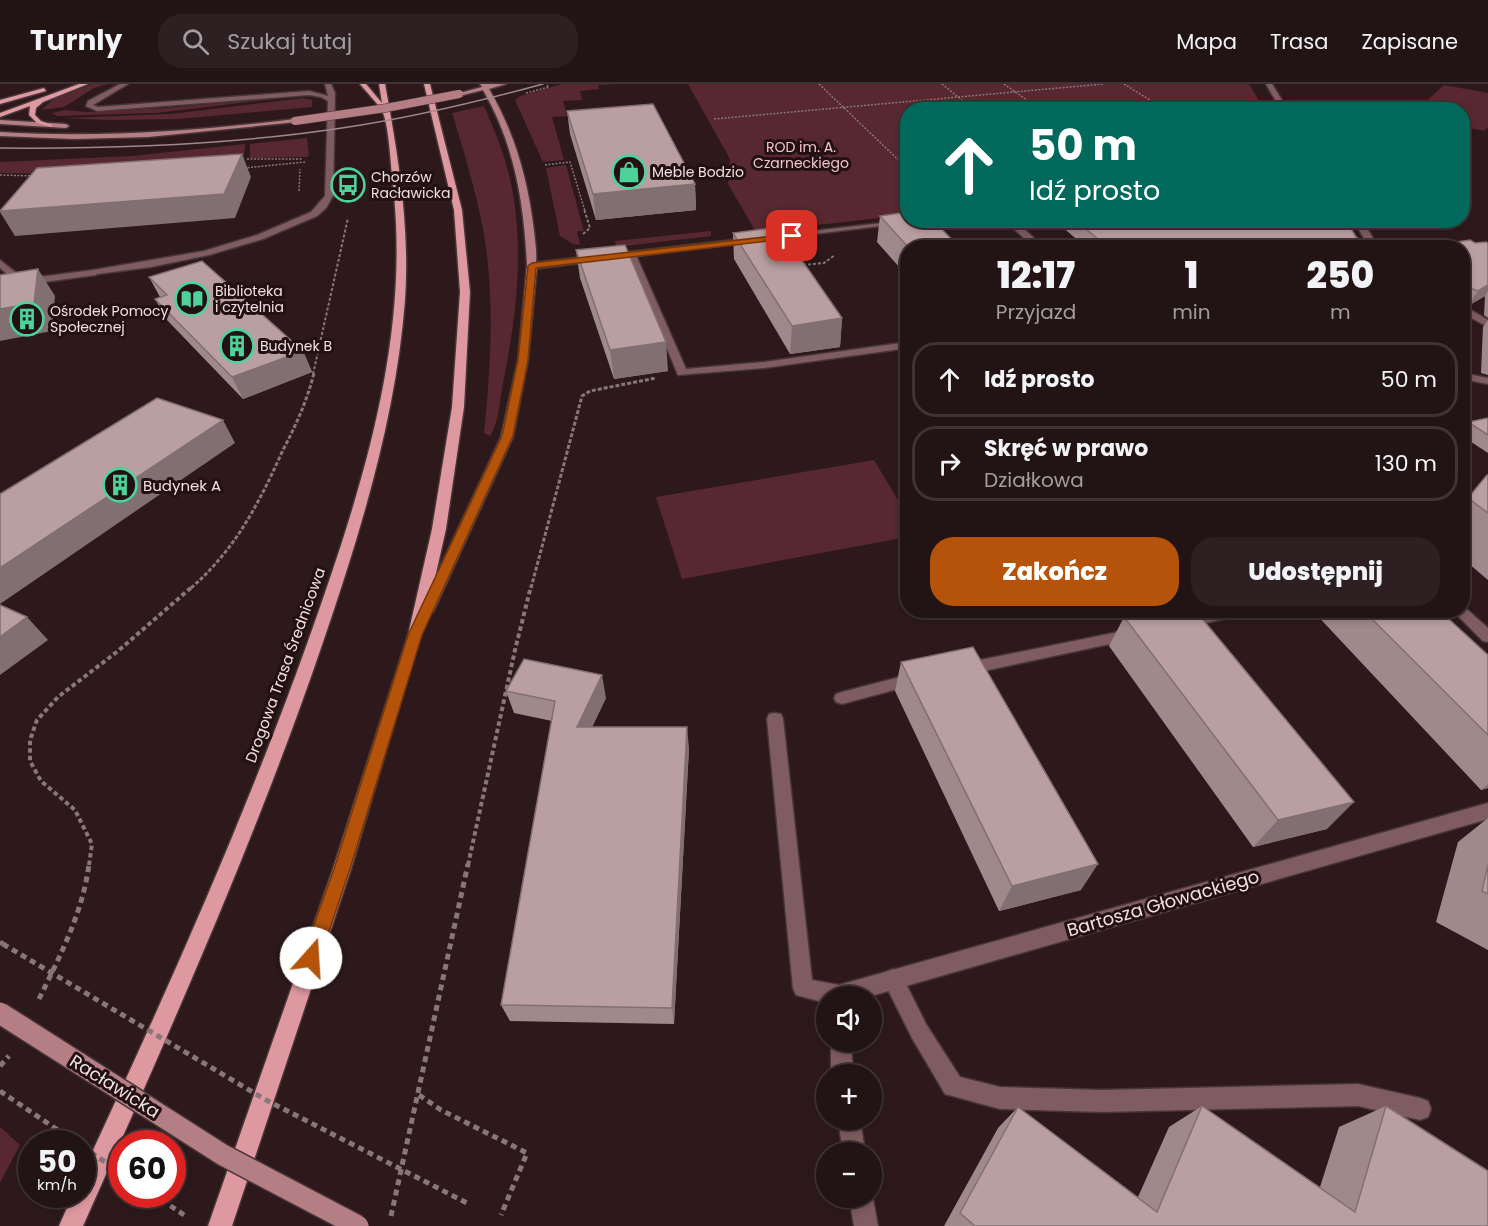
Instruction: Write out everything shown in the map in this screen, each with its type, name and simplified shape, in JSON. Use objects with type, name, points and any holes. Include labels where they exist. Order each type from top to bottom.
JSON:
[{"type":"main road","points":[[0,102],[64,84]]},
{"type":"main road","points":[[0,115],[85,84]]},
{"type":"main road","points":[[363,84],[387,113]]},
{"type":"main road","name":"Drogowa Trasa Średnicowa","points":[[70,1226],[149,1052],[271,764],[315,644],[365,485],[390,373],[400,300],[402,216],[382,84]]},
{"type":"main road","points":[[220,1226],[342,869],[415,635],[439,529],[458,407],[465,292],[458,210],[427,84]]},
{"type":"main road","points":[[0,107],[39,91]]},
{"type":"main road","points":[[40,101],[33,108],[32,115],[39,122],[50,126]]},
{"type":"main road","points":[[415,635],[507,436],[523,360],[532,266]]},
{"type":"street","points":[[126,84],[90,102],[89,106],[97,109],[135,107],[309,93],[323,95],[331,100]]},
{"type":"street","points":[[0,285],[152,266],[232,248],[314,214],[329,196],[332,93],[328,84]]},
{"type":"street","points":[[458,90],[470,84]]},
{"type":"street","points":[[120,127],[295,118],[386,108],[458,90],[503,84]]},
{"type":"street","points":[[1269,84],[1280,102]]},
{"type":"street","points":[[484,86],[511,142],[523,183],[528,208],[532,266],[900,223]]},
{"type":"street","points":[[0,134],[78,137],[149,135],[228,129],[295,118]]},
{"type":"street","points":[[0,122],[77,127]]},
{"type":"street","points":[[1017,228],[1032,240]]},
{"type":"street","points":[[632,255],[682,374],[764,366],[900,346]]},
{"type":"street","points":[[0,263],[10,272],[12,283]]},
{"type":"street","points":[[1470,313],[1488,324]]},
{"type":"street","points":[[1470,378],[1488,381]]},
{"type":"street","points":[[1166,627],[1206,618]]},
{"type":"street","points":[[1469,618],[1488,637]]},
{"type":"street","points":[[842,698],[939,674],[1143,632]]},
{"type":"street","name":"Bartosza Głowackiego","points":[[775,719],[803,988],[816,991]]},
{"type":"street","name":"Bartosza Głowackiego","points":[[869,986],[1488,811]]},
{"type":"street","points":[[893,979],[920,1031],[953,1086],[1000,1098],[1102,1101],[1358,1095],[1420,1110]]},
{"type":"street","name":"Racławicka","points":[[0,1013],[223,1155],[358,1226]]},
{"type":"street","points":[[863,1208],[866,1226]]},
{"type":"path","points":[[819,84],[900,161]]},
{"type":"path","points":[[942,84],[965,102]]},
{"type":"path","points":[[1004,84],[1030,102]]},
{"type":"path","points":[[907,102],[1103,84]]},
{"type":"path","points":[[1124,84],[1153,102]]},
{"type":"path","points":[[519,95],[549,87],[546,85]]},
{"type":"path","points":[[714,119],[900,103]]},
{"type":"path","points":[[247,152],[247,159],[273,159]]},
{"type":"path","points":[[543,165],[570,162],[590,228],[581,236]]},
{"type":"path","points":[[34,1008],[70,935],[87,882],[92,844],[75,810],[41,781],[30,761],[30,740],[37,720],[58,697],[118,651],[206,576],[231,546],[255,511],[308,398],[350,210]]},
{"type":"path","points":[[389,1226],[515,650],[577,410],[582,396],[590,391],[682,374]]},
{"type":"path","points":[[2,943],[266,1100],[467,1203]]},
{"type":"path","points":[[0,1066],[13,1048]]},
{"type":"path","points":[[0,1091],[58,1130]]},
{"type":"path","points":[[418,1095],[441,1110],[527,1153],[501,1215]]},
{"type":"path","points":[[175,1208],[197,1222]]},
{"type":"green space","points":[[92,84],[108,84],[94,88],[64,107],[41,110],[54,99]]},
{"type":"green space","points":[[562,84],[617,84],[598,85],[599,89],[580,91],[582,100],[563,101],[567,116],[552,117],[564,160],[543,162],[515,100],[520,96]]},
{"type":"green space","name":"ROD im. A. Czarneckiego","points":[[688,84],[1249,84],[1260,102],[900,102],[900,216],[756,232],[728,184],[730,159]]},
{"type":"green space","points":[[1444,85],[1488,93],[1488,127],[1484,131],[1470,128],[1470,102],[1426,102]]},
{"type":"green space","points":[[297,96],[156,113],[57,116],[52,113],[65,110],[87,112],[165,108]]},
{"type":"green space","points":[[303,98],[312,100],[312,107],[178,119],[63,118],[171,114]]},
{"type":"green space","points":[[484,106],[502,151],[511,184],[518,241],[513,327],[497,417],[490,436],[484,433],[491,330],[487,253],[476,199],[452,113]]},
{"type":"green space","points":[[307,138],[309,156],[250,158],[250,144]]},
{"type":"green space","points":[[245,144],[244,158],[200,169],[72,174],[0,173],[0,162],[132,156]]},
{"type":"green space","points":[[566,165],[584,231],[577,231],[580,245],[573,244],[560,236],[546,168]]},
{"type":"green space","points":[[711,231],[711,236],[616,247],[615,241]]},
{"type":"green space","points":[[874,460],[900,503],[900,538],[682,579],[656,497]]},
{"type":"green space","points":[[0,1127],[18,1143],[18,1149],[0,1183]]},
{"type":"building","name":"Meble Bodzio","points":[[653,104],[695,184],[593,194],[567,111]]},
{"type":"building","points":[[242,154],[224,194],[0,211],[37,168]]},
{"type":"building","points":[[900,213],[900,228],[941,228],[952,240],[902,240],[880,216]]},
{"type":"building","points":[[779,227],[842,318],[792,326],[733,233]]},
{"type":"building","points":[[1085,228],[1351,228],[1361,240],[1099,240]]},
{"type":"building","points":[[1470,240],[1475,243],[1488,243],[1488,285],[1478,291],[1470,288]]},
{"type":"building","points":[[625,245],[666,342],[610,350],[576,250]]},
{"type":"building","points":[[202,261],[303,351],[232,377],[155,299],[167,295],[149,277]]},
{"type":"building","points":[[38,269],[34,303],[0,309],[0,275]]},
{"type":"building","points":[[157,398],[223,420],[0,568],[0,494]]},
{"type":"building","points":[[1488,418],[1488,435],[1470,423]]},
{"type":"building","points":[[1488,475],[1488,513],[1470,500],[1470,496]]},
{"type":"building","points":[[0,605],[27,617],[0,637]]},
{"type":"building","points":[[1125,618],[1202,618],[1354,802],[1278,820]]},
{"type":"building","points":[[1371,618],[1448,618],[1488,655],[1488,735]]},
{"type":"building","points":[[973,647],[1098,864],[1012,886],[901,662]]},
{"type":"building","points":[[524,659],[602,675],[577,727],[687,727],[672,1008],[501,1005],[555,701],[506,691]]},
{"type":"building","points":[[1488,865],[1488,894],[1482,891]]},
{"type":"building","points":[[1202,1106],[1355,1212],[1386,1106],[1488,1171],[1488,1226],[975,1226],[960,1213],[1018,1107],[1157,1212]]},
{"type":"tram line","points":[[0,148],[172,145],[300,134],[418,114],[543,84]]},
{"type":"place","name":"Meble Bodzio","points":[[629,172]]},
{"type":"place","name":"Chorzów Racławicka","points":[[348,185]]},
{"type":"place","name":"Biblioteka i czytelnia","points":[[192,299]]},
{"type":"place","name":"Ośrodek Pomocy Społecznej","points":[[27,319]]},
{"type":"place","name":"Budynek B","points":[[237,346]]},
{"type":"place","name":"Budynek A","points":[[120,485]]},
{"type":"route","points":[[311,958],[342,869],[415,635],[507,436],[523,360],[530,306],[532,266],[792,236]]}]
